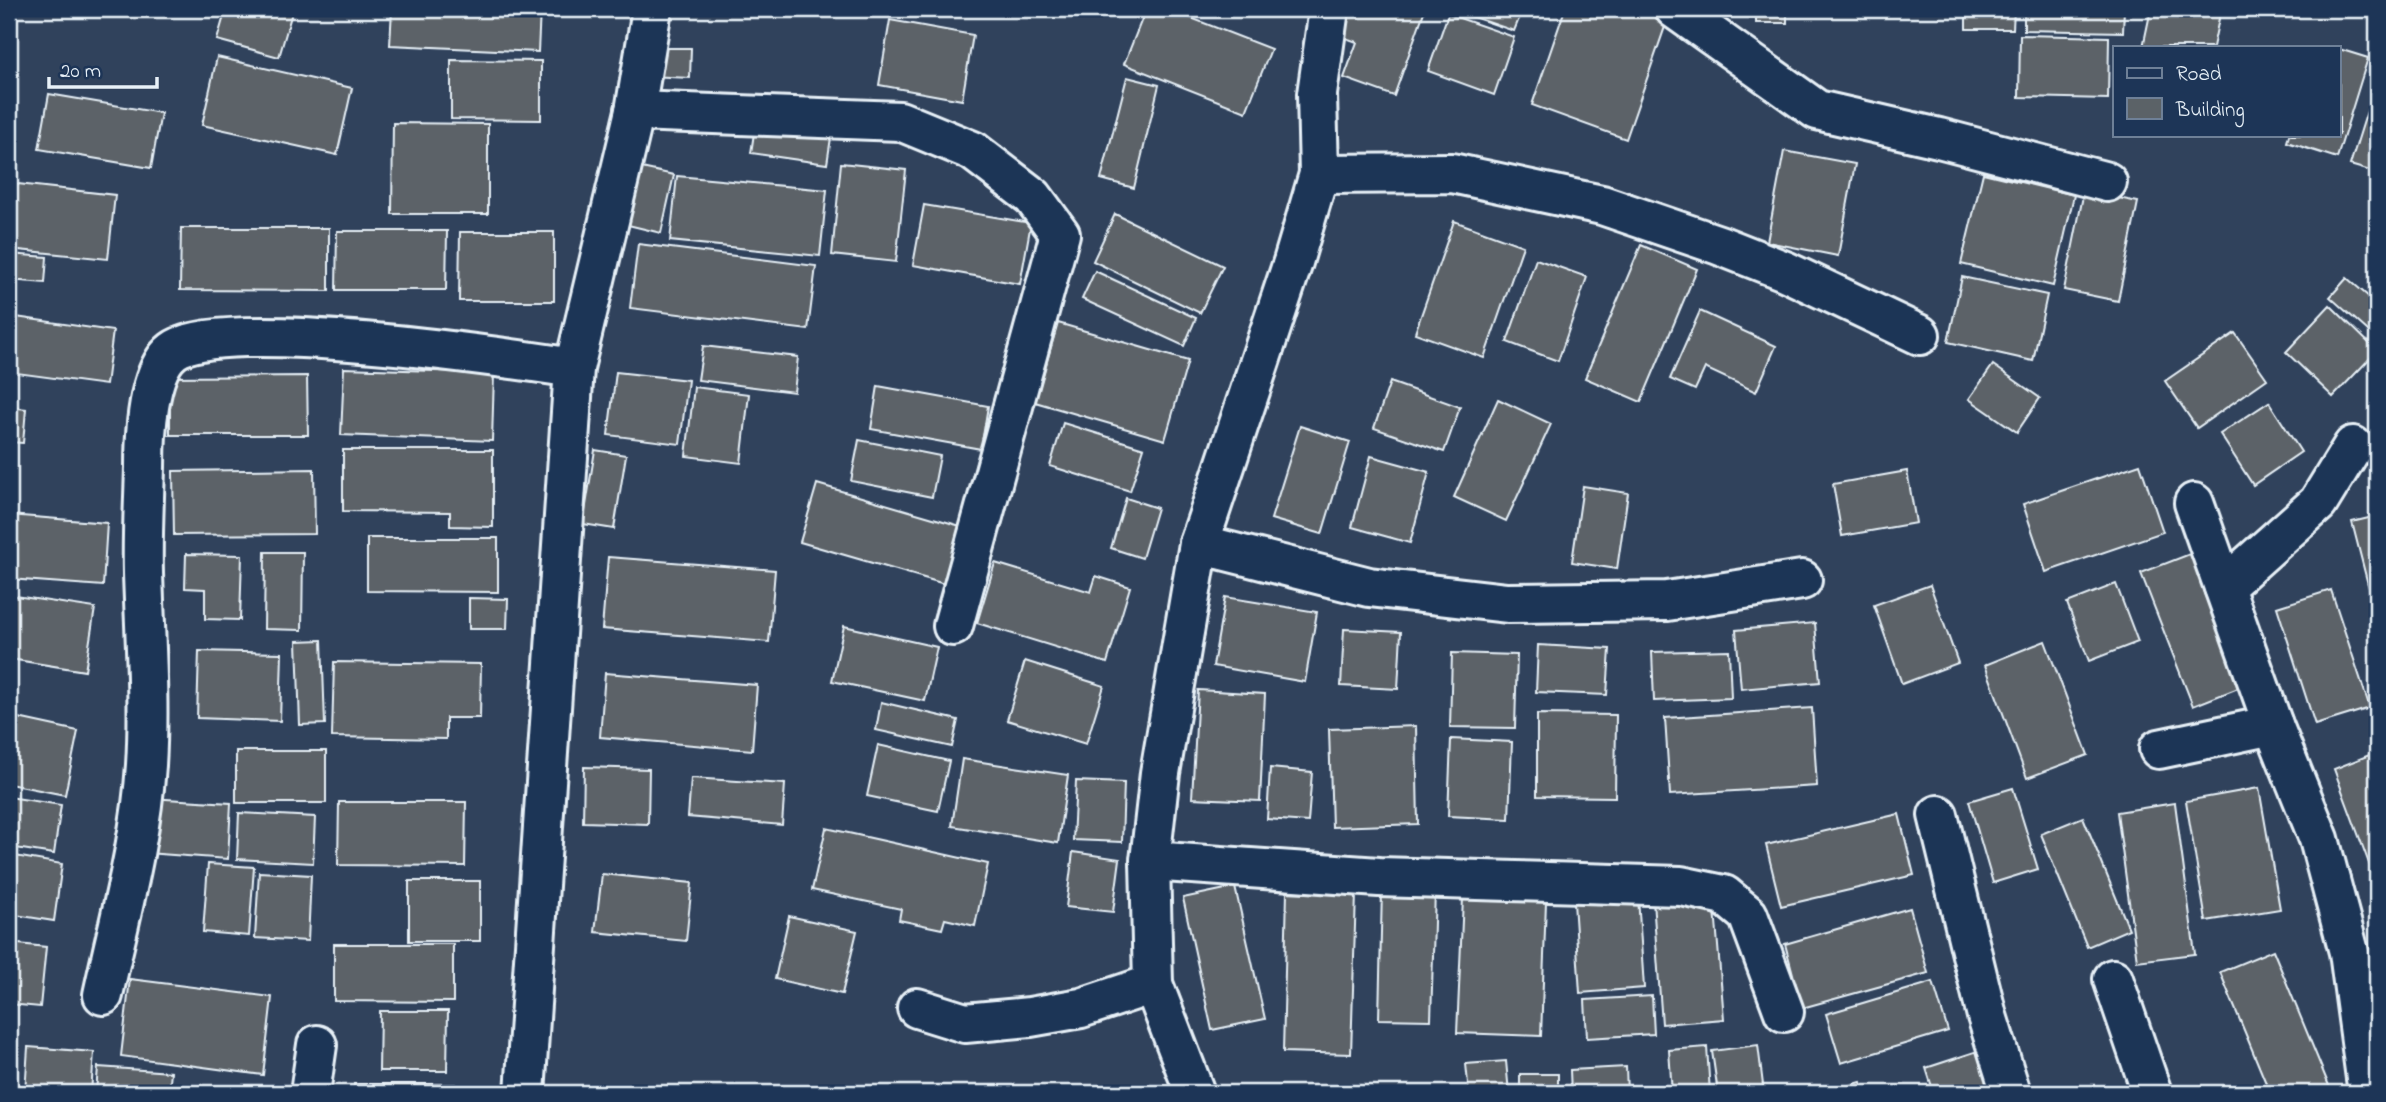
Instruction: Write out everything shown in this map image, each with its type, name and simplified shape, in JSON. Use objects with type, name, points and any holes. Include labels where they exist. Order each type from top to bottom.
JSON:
[{"type":"street","points":[[525,1093],[574,368],[635,111],[652,9]]},
{"type":"street","points":[[1195,1093],[1153,984],[1150,862],[1160,773],[1199,544],[1319,174],[1317,94],[1329,9]]},
{"type":"street","points":[[1675,9],[1817,110],[1939,138],[2107,182]]},
{"type":"street","points":[[635,111],[900,121],[973,151],[1033,197],[1060,234],[953,626]]},
{"type":"street","points":[[1319,174],[1452,173],[1602,205],[1774,267],[1920,335]]},
{"type":"street","points":[[103,995],[129,874],[146,768],[148,684],[143,571],[145,436],[156,374],[173,350],[199,342],[259,338],[409,345],[574,368]]},
{"type":"street","points":[[2224,587],[2318,503],[2353,446]]},
{"type":"street","points":[[2194,503],[2273,724],[2319,839],[2349,952],[2368,1093]]},
{"type":"street","points":[[1199,544],[1369,587],[1507,603],[1667,601],[1802,579]]},
{"type":"street","points":[[2159,749],[2273,724]]},
{"type":"street","points":[[1938,815],[1987,1016],[2011,1093]]},
{"type":"street","points":[[1150,862],[1379,877],[1681,886],[1724,895],[1748,915],[1783,1012]]},
{"type":"street","points":[[2113,979],[2152,1093]]},
{"type":"street","points":[[916,1008],[965,1023],[1030,1017],[1081,1008],[1153,984]]},
{"type":"street","points":[[310,1093],[317,1045]]},
{"type":"building","points":[[226,9],[293,9],[279,57],[217,40]]},
{"type":"building","points":[[392,9],[540,9],[538,52],[390,45]]},
{"type":"building","points":[[1146,9],[1168,9],[1271,49],[1246,112],[1124,64]]},
{"type":"building","points":[[1349,9],[1425,9],[1394,96],[1344,78],[1357,42],[1340,36]]},
{"type":"building","points":[[1450,9],[1523,9],[1514,31]]},
{"type":"building","points":[[1565,9],[1642,9],[1668,18],[1626,139],[1532,105]]},
{"type":"building","points":[[1756,9],[1787,9],[1787,23],[1756,23]]},
{"type":"building","points":[[1966,9],[2014,9],[2013,29],[1966,29]]},
{"type":"building","points":[[2024,9],[2124,9],[2123,32],[2024,30]]},
{"type":"building","points":[[2151,9],[2221,9],[2213,46],[2143,46]]},
{"type":"building","points":[[1448,14],[1514,37],[1494,95],[1428,71]]},
{"type":"building","points":[[890,20],[973,35],[962,100],[879,85]]},
{"type":"building","points":[[2020,35],[2109,37],[2108,99],[2019,97]]},
{"type":"building","points":[[650,48],[691,48],[690,78],[649,76]]},
{"type":"building","points":[[2340,49],[2368,58],[2337,158],[2287,142],[2289,136],[2340,136]]},
{"type":"building","points":[[217,57],[352,88],[337,155],[202,125]]},
{"type":"building","points":[[451,60],[541,61],[541,120],[451,119]]},
{"type":"building","points":[[1127,77],[1159,85],[1134,188],[1101,179]]},
{"type":"building","points":[[49,94],[161,113],[151,168],[39,149]]},
{"type":"building","points":[[2368,108],[2377,111],[2377,173],[2350,165]]},
{"type":"building","points":[[756,120],[832,131],[827,164],[751,153]]},
{"type":"building","points":[[393,123],[488,124],[488,214],[392,214]]},
{"type":"building","points":[[1784,151],[1855,164],[1838,256],[1767,242]]},
{"type":"building","points":[[841,163],[906,170],[896,262],[832,255]]},
{"type":"building","points":[[637,167],[674,175],[661,233],[624,224]]},
{"type":"building","points":[[1983,173],[2074,195],[2053,286],[1961,264]]},
{"type":"building","points":[[677,176],[827,190],[820,256],[670,241]]},
{"type":"building","points":[[9,183],[115,195],[108,259],[9,249]]},
{"type":"building","points":[[2084,191],[2138,202],[2118,301],[2064,290]]},
{"type":"building","points":[[924,205],[1031,223],[1020,284],[913,265]]},
{"type":"building","points":[[1115,214],[1223,266],[1200,313],[1093,261]]},
{"type":"building","points":[[1454,221],[1523,246],[1484,358],[1415,333]]},
{"type":"building","points":[[181,228],[329,228],[329,291],[180,290]]},
{"type":"building","points":[[337,231],[447,231],[446,290],[336,290]]},
{"type":"building","points":[[460,232],[554,232],[554,301],[459,301]]},
{"type":"building","points":[[638,244],[816,266],[808,330],[630,308]]},
{"type":"building","points":[[1641,245],[1697,269],[1641,402],[1585,378]]},
{"type":"building","points":[[9,254],[47,257],[45,283],[9,280]]},
{"type":"building","points":[[1536,259],[1587,277],[1558,361],[1507,342]]},
{"type":"building","points":[[1095,271],[1196,318],[1184,346],[1082,299]]},
{"type":"building","points":[[1962,277],[2047,295],[2033,361],[1948,342]]},
{"type":"building","points":[[2347,278],[2377,304],[2377,339],[2330,297]]},
{"type":"building","points":[[2330,305],[2377,351],[2333,397],[2286,352]]},
{"type":"building","points":[[1700,311],[1776,346],[1756,392],[1705,368],[1695,390],[1670,379]]},
{"type":"building","points":[[9,316],[113,331],[106,385],[9,372]]},
{"type":"building","points":[[1058,323],[1188,361],[1165,440],[1035,402]]},
{"type":"building","points":[[2235,333],[2267,379],[2197,428],[2165,381]]},
{"type":"building","points":[[703,346],[798,357],[794,392],[698,380]]},
{"type":"building","points":[[1993,365],[2040,398],[2017,432],[1969,399]]},
{"type":"building","points":[[344,368],[494,373],[492,441],[341,435]]},
{"type":"building","points":[[616,372],[688,380],[680,444],[608,435]]},
{"type":"building","points":[[307,376],[308,435],[170,435],[170,377]]},
{"type":"building","points":[[1390,382],[1460,407],[1444,452],[1374,428]]},
{"type":"building","points":[[878,386],[988,406],[981,449],[871,429]]},
{"type":"building","points":[[694,387],[749,394],[741,463],[686,456]]},
{"type":"building","points":[[1498,399],[1551,424],[1506,521],[1454,497]]},
{"type":"building","points":[[2269,402],[2301,452],[2253,485],[2220,434]]},
{"type":"building","points":[[9,407],[26,409],[23,443],[9,442]]},
{"type":"building","points":[[1063,423],[1144,448],[1130,491],[1050,466]]},
{"type":"building","points":[[1300,426],[1350,442],[1322,534],[1271,519]]},
{"type":"building","points":[[859,440],[940,456],[932,497],[851,481]]},
{"type":"building","points":[[343,450],[493,450],[493,527],[450,526],[450,512],[343,511]]},
{"type":"building","points":[[595,450],[626,455],[614,529],[583,524]]},
{"type":"building","points":[[1371,456],[1429,472],[1410,543],[1352,527]]},
{"type":"building","points":[[2140,464],[2163,532],[2046,572],[2023,504]]},
{"type":"building","points":[[314,469],[315,534],[174,535],[173,471]]},
{"type":"building","points":[[1907,471],[1916,523],[1842,536],[1833,484]]},
{"type":"building","points":[[817,484],[964,527],[948,585],[800,542]]},
{"type":"building","points":[[1583,486],[1628,493],[1617,569],[1572,562]]},
{"type":"building","points":[[1126,498],[1157,508],[1142,558],[1111,548]]},
{"type":"building","points":[[9,515],[107,523],[103,586],[9,579]]},
{"type":"building","points":[[2377,516],[2377,620],[2352,522]]},
{"type":"building","points":[[367,538],[498,538],[498,592],[367,591]]},
{"type":"building","points":[[265,552],[303,552],[302,630],[264,629]]},
{"type":"building","points":[[2195,552],[2246,685],[2193,706],[2141,573]]},
{"type":"building","points":[[186,554],[242,555],[240,620],[205,619],[205,589],[185,588]]},
{"type":"building","points":[[608,557],[775,570],[769,642],[602,629]]},
{"type":"building","points":[[995,563],[1091,592],[1096,576],[1130,587],[1107,663],[977,623]]},
{"type":"building","points":[[2116,584],[2138,642],[2089,661],[2067,603]]},
{"type":"building","points":[[1930,585],[1958,663],[1902,684],[1874,605]]},
{"type":"building","points":[[2331,590],[2370,708],[2315,725],[2277,607]]},
{"type":"building","points":[[9,595],[95,608],[85,671],[10,659],[9,670]]},
{"type":"building","points":[[1225,597],[1317,612],[1305,682],[1213,666]]},
{"type":"building","points":[[469,598],[508,599],[507,629],[469,629]]},
{"type":"building","points":[[1815,623],[1820,682],[1741,689],[1736,630]]},
{"type":"building","points":[[844,626],[937,647],[925,701],[832,681]]},
{"type":"building","points":[[1344,629],[1401,632],[1398,689],[1341,686]]},
{"type":"building","points":[[322,640],[325,724],[300,725],[297,641]]},
{"type":"building","points":[[2045,641],[2088,755],[2027,778],[1985,665]]},
{"type":"building","points":[[1538,645],[1610,649],[1607,695],[1536,692]]},
{"type":"building","points":[[1729,650],[1731,698],[1654,701],[1652,652]]},
{"type":"building","points":[[199,651],[282,653],[280,721],[197,718]]},
{"type":"building","points":[[1452,653],[1517,655],[1515,728],[1450,727]]},
{"type":"building","points":[[1025,661],[1104,686],[1086,744],[1007,720]]},
{"type":"building","points":[[334,662],[481,664],[480,718],[446,718],[446,739],[332,737]]},
{"type":"building","points":[[605,673],[757,685],[752,750],[600,737]]},
{"type":"building","points":[[1198,690],[1265,694],[1260,801],[1192,798]]},
{"type":"building","points":[[881,702],[958,720],[952,747],[876,730]]},
{"type":"building","points":[[1812,708],[1817,786],[1670,795],[1665,718]]},
{"type":"building","points":[[1537,714],[1616,715],[1615,797],[1537,796]]},
{"type":"building","points":[[9,716],[78,731],[65,795],[9,784]]},
{"type":"building","points":[[1416,726],[1418,824],[1332,827],[1329,729]]},
{"type":"building","points":[[1451,739],[1512,742],[1509,819],[1448,816]]},
{"type":"building","points":[[878,745],[949,761],[938,811],[867,796]]},
{"type":"building","points":[[236,751],[326,751],[326,803],[236,803]]},
{"type":"building","points":[[2377,752],[2377,885],[2334,769]]},
{"type":"building","points":[[962,759],[1068,775],[1058,843],[952,826]]},
{"type":"building","points":[[584,767],[649,769],[648,824],[583,822]]},
{"type":"building","points":[[1270,768],[1312,772],[1308,822],[1267,819]]},
{"type":"building","points":[[691,778],[785,784],[782,825],[688,817]]},
{"type":"building","points":[[1076,781],[1124,783],[1122,842],[1073,840]]},
{"type":"building","points":[[2013,788],[2038,869],[1993,883],[1969,801]]},
{"type":"building","points":[[2259,788],[2280,909],[2206,921],[2186,801]]},
{"type":"building","points":[[9,797],[61,805],[54,854],[9,847]]},
{"type":"building","points":[[149,798],[231,803],[228,859],[146,853]]},
{"type":"building","points":[[339,802],[466,802],[465,866],[338,865]]},
{"type":"building","points":[[2175,803],[2195,954],[2137,961],[2117,812]]},
{"type":"building","points":[[239,813],[315,817],[313,863],[237,859]]},
{"type":"building","points":[[1899,814],[1914,875],[1781,906],[1766,845]]},
{"type":"building","points":[[2083,817],[2129,929],[2087,947],[2041,834]]},
{"type":"building","points":[[826,828],[988,864],[975,926],[945,919],[942,929],[899,920],[901,909],[812,890]]},
{"type":"building","points":[[1073,852],[1120,859],[1113,912],[1066,907]]},
{"type":"building","points":[[9,855],[62,864],[54,921],[9,914]]},
{"type":"building","points":[[208,864],[254,867],[249,936],[203,932]]},
{"type":"building","points":[[259,872],[311,875],[308,941],[255,938]]},
{"type":"building","points":[[602,874],[692,883],[686,941],[595,932]]},
{"type":"building","points":[[409,881],[480,881],[480,941],[409,941]]},
{"type":"building","points":[[1235,887],[1265,1019],[1212,1030],[1183,898]]},
{"type":"building","points":[[1382,889],[1435,890],[1431,1020],[1379,1019]]},
{"type":"building","points":[[1287,892],[1356,893],[1351,1054],[1283,1052]]},
{"type":"building","points":[[1638,897],[1644,988],[1580,993],[1574,902]]},
{"type":"building","points":[[1714,897],[1724,1019],[1662,1024],[1653,901]]},
{"type":"building","points":[[1463,898],[1546,902],[1541,1036],[1457,1033]]},
{"type":"building","points":[[1910,908],[1928,973],[1802,1008],[1785,944]]},
{"type":"building","points":[[789,916],[857,931],[842,994],[775,979]]},
{"type":"building","points":[[9,943],[46,947],[40,1007],[9,1004]]},
{"type":"building","points":[[334,944],[453,944],[453,1002],[334,1001]]},
{"type":"building","points":[[2273,950],[2332,1093],[2270,1093],[2220,972]]},
{"type":"building","points":[[130,979],[272,997],[263,1075],[121,1056]]},
{"type":"building","points":[[1933,982],[1948,1031],[1841,1063],[1826,1014]]},
{"type":"building","points":[[1652,996],[1654,1034],[1587,1038],[1585,1000]]},
{"type":"building","points":[[380,1011],[448,1011],[447,1071],[379,1071]]},
{"type":"building","points":[[1758,1045],[1764,1093],[1718,1093],[1712,1051]]},
{"type":"building","points":[[28,1047],[94,1052],[91,1093],[25,1093]]},
{"type":"building","points":[[1707,1047],[1710,1093],[1672,1093],[1669,1050]]},
{"type":"building","points":[[1987,1048],[2002,1093],[1934,1093],[1926,1068]]},
{"type":"building","points":[[1506,1061],[1509,1093],[1469,1093],[1466,1064]]},
{"type":"building","points":[[98,1067],[171,1072],[169,1093],[96,1093]]},
{"type":"building","points":[[1626,1067],[1627,1093],[1571,1093],[1570,1070]]},
{"type":"building","points":[[1520,1074],[1558,1074],[1558,1093],[1520,1093]]},
{"type":"building","points":[[1861,1082],[1865,1093],[1823,1093]]},
{"type":"building","points":[[354,1084],[455,1084],[455,1093],[354,1093]]}]
